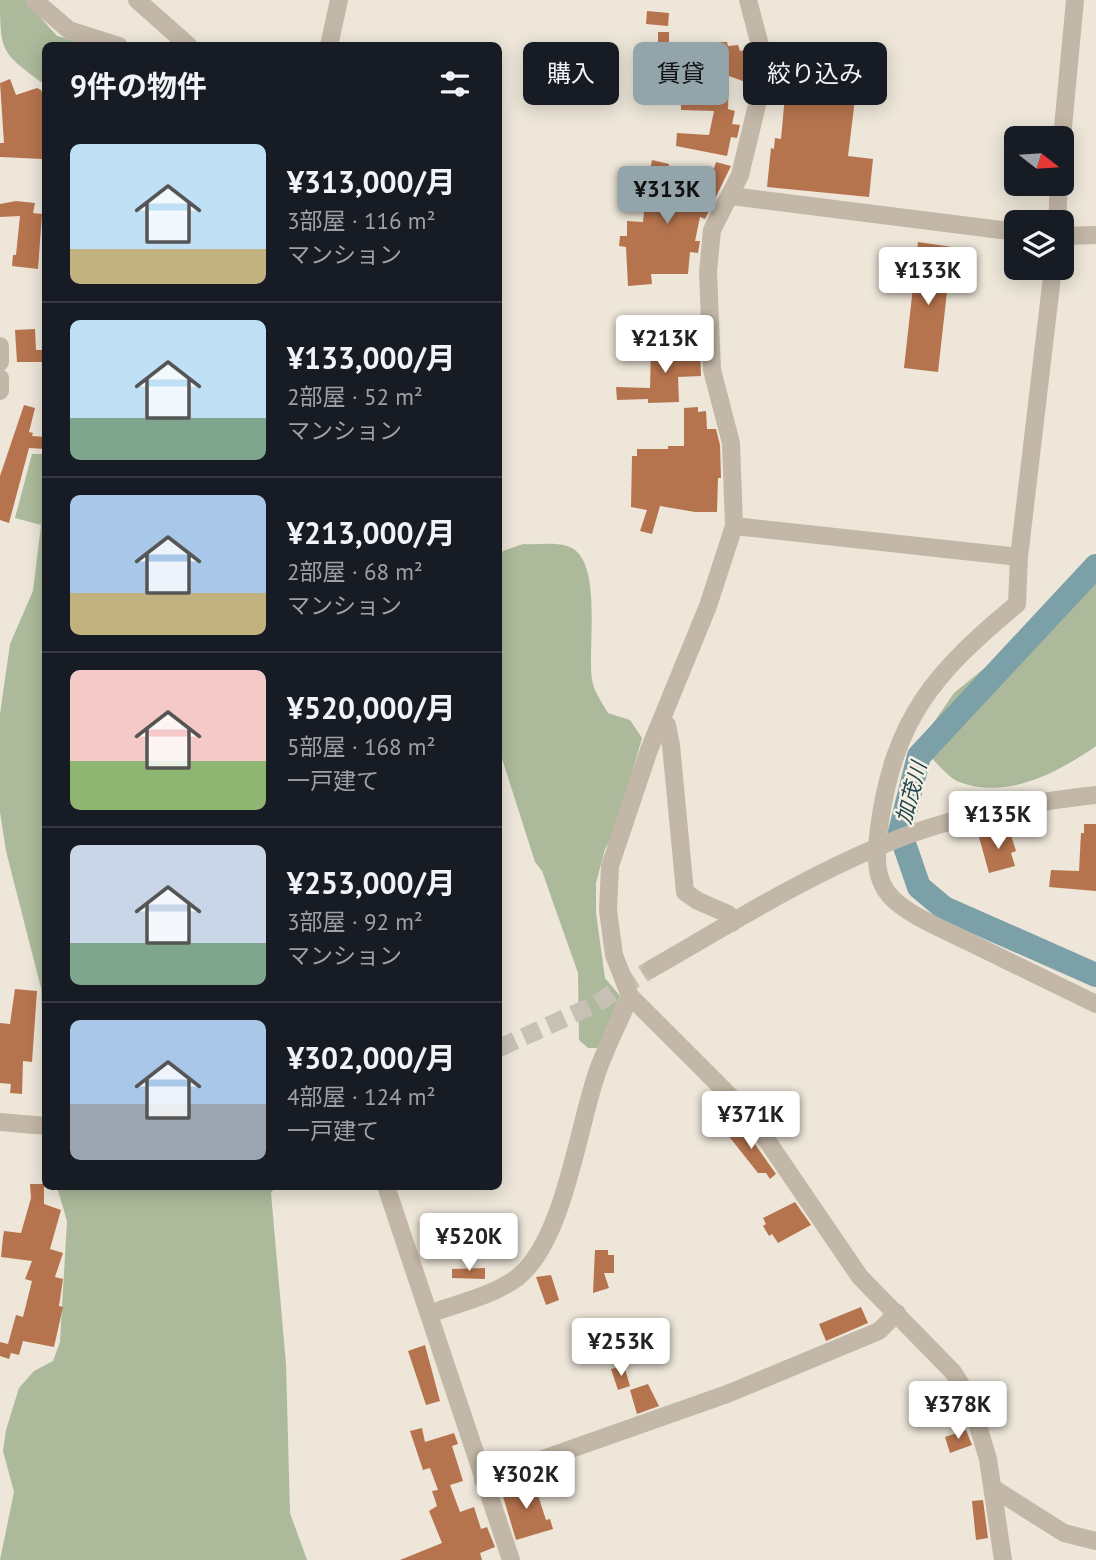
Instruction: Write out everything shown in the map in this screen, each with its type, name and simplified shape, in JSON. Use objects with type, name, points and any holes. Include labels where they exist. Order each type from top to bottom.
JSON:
[{"type":"street","points":[[34,0],[69,30],[106,42]]},
{"type":"street","points":[[137,0],[184,42]]},
{"type":"street","points":[[330,42],[339,0]]},
{"type":"street","points":[[748,0],[766,68],[757,115],[732,196],[712,230],[708,272],[712,370],[731,443],[734,526],[663,721],[649,750],[610,866],[608,910],[614,955],[630,996],[751,1117],[860,1277],[953,1372],[970,1399],[988,1459],[1003,1560]]},
{"type":"street","points":[[1063,126],[1075,0]]},
{"type":"street","points":[[732,196],[1004,230]]},
{"type":"street","points":[[1074,236],[1096,235]]},
{"type":"street","points":[[1052,280],[1019,557],[1017,604],[963,649],[926,694],[903,733],[884,790],[877,847],[880,878],[892,898],[935,925],[1096,1004]]},
{"type":"street","points":[[0,346],[0,362]]},
{"type":"street","points":[[0,378],[0,391]]},
{"type":"street","points":[[734,526],[1019,557]]},
{"type":"street","points":[[663,721],[667,725],[671,745],[685,892],[728,914],[732,923]]},
{"type":"street","points":[[651,969],[877,847],[936,826],[1005,808],[1096,796]]},
{"type":"street","points":[[429,1314],[492,1291],[518,1276],[545,1243],[598,1071],[630,996]]},
{"type":"street","points":[[0,1122],[42,1126]]},
{"type":"street","points":[[387,1190],[511,1560]]},
{"type":"street","points":[[483,1480],[727,1394],[878,1331],[897,1313]]},
{"type":"street","points":[[993,1488],[1064,1533],[1096,1541]]},
{"type":"green space","points":[[0,0],[25,0],[57,36],[79,42],[42,42],[42,83],[12,59],[3,43]]},
{"type":"green space","points":[[32,454],[42,454],[42,1012],[41,988],[6,851],[0,812],[0,714],[10,644],[33,591],[41,525],[15,518]]},
{"type":"green space","points":[[523,544],[551,544],[567,546],[579,554],[586,568],[590,587],[591,670],[594,687],[608,713],[630,720],[642,738],[616,829],[605,849],[596,883],[596,913],[605,978],[620,996],[598,1048],[588,1048],[579,1040],[578,973],[542,871],[535,862],[502,758],[503,551]]},
{"type":"green space","points":[[1096,577],[1096,746],[1065,766],[1013,786],[977,787],[955,780],[926,753],[927,732],[954,693]]},
{"type":"green space","points":[[58,1190],[273,1190],[271,1193],[286,1364],[290,1513],[307,1560],[0,1560],[14,1492],[3,1451],[6,1430],[19,1388],[34,1371],[53,1361],[60,1342],[67,1221]]},
{"type":"building","points":[[647,11],[669,13],[668,26],[646,24]]},
{"type":"building","points":[[658,32],[669,32],[669,42],[658,42]]},
{"type":"building","points":[[738,45],[740,51],[743,50],[743,81],[729,76],[729,46]]},
{"type":"building","points":[[10,79],[16,95],[37,88],[41,90],[42,159],[0,157],[0,143],[4,143],[0,83]]},
{"type":"building","points":[[681,105],[728,105],[728,109],[735,111],[732,124],[740,125],[737,138],[731,137],[727,156],[676,146],[677,133],[709,135],[714,111],[681,110]]},
{"type":"building","points":[[784,105],[854,105],[848,156],[873,159],[869,197],[767,187],[771,148],[774,149],[775,138],[781,139]]},
{"type":"building","points":[[652,160],[669,164],[664,194],[697,202],[705,173],[712,175],[716,162],[731,166],[705,219],[700,217],[695,241],[700,241],[698,253],[690,252],[688,274],[651,274],[652,284],[628,286],[626,247],[619,246],[620,236],[627,236],[627,221],[643,222],[644,195],[636,193],[640,179],[648,181]]},
{"type":"building","points":[[16,201],[35,203],[33,213],[42,214],[38,269],[12,266],[13,255],[16,255],[20,216],[0,217],[0,204]]},
{"type":"building","points":[[918,242],[952,247],[938,372],[904,368]]},
{"type":"building","points":[[35,329],[36,350],[42,350],[42,362],[17,362],[15,330]]},
{"type":"building","points":[[651,348],[685,348],[685,351],[700,350],[701,376],[678,377],[679,402],[617,400],[616,387],[650,388]]},
{"type":"building","points":[[24,405],[35,408],[29,432],[33,433],[32,436],[42,437],[42,449],[29,448],[9,523],[0,520],[0,476]]},
{"type":"building","points":[[698,407],[698,412],[706,411],[707,429],[716,429],[720,445],[721,478],[718,478],[717,512],[695,512],[660,506],[652,534],[640,531],[647,510],[631,507],[632,456],[637,456],[637,449],[684,446],[684,408]]},
{"type":"building","points":[[1084,824],[1096,824],[1096,891],[1049,887],[1051,870],[1079,871]]},
{"type":"building","points":[[1009,829],[1016,851],[1011,853],[1015,866],[989,873],[979,837]]},
{"type":"building","points":[[15,989],[37,991],[32,1062],[23,1061],[22,1094],[10,1093],[11,1084],[0,1083],[0,1023],[10,1024]]},
{"type":"building","points":[[740,1123],[776,1174],[770,1179],[766,1173],[758,1173],[727,1134]]},
{"type":"building","points":[[30,1184],[42,1184],[44,1204],[61,1210],[50,1249],[63,1253],[55,1277],[63,1279],[59,1306],[63,1307],[54,1347],[23,1341],[19,1355],[11,1353],[9,1359],[0,1356],[0,1342],[8,1344],[16,1315],[23,1317],[32,1281],[25,1279],[32,1261],[1,1257],[3,1237],[4,1231],[21,1233],[31,1198]]},
{"type":"building","points":[[795,1202],[811,1225],[778,1243],[772,1234],[769,1236],[763,1226],[766,1224],[763,1218]]},
{"type":"building","points":[[595,1250],[608,1250],[608,1255],[614,1255],[614,1273],[604,1273],[609,1288],[593,1293]]},
{"type":"building","points":[[485,1268],[485,1279],[452,1278],[452,1269]]},
{"type":"building","points":[[551,1275],[559,1300],[546,1305],[536,1277]]},
{"type":"building","points":[[861,1307],[868,1323],[826,1341],[819,1324]]},
{"type":"building","points":[[425,1345],[440,1401],[426,1405],[408,1351]]},
{"type":"building","points":[[624,1366],[630,1386],[618,1390],[611,1369]]},
{"type":"building","points":[[648,1384],[659,1406],[637,1414],[630,1390]]},
{"type":"building","points":[[422,1428],[425,1442],[454,1433],[458,1444],[452,1446],[463,1481],[450,1485],[460,1512],[474,1507],[481,1529],[487,1527],[495,1547],[480,1553],[482,1560],[400,1560],[442,1543],[429,1511],[437,1506],[432,1491],[438,1490],[430,1468],[423,1470],[410,1431]]},
{"type":"building","points":[[966,1430],[972,1445],[950,1453],[945,1437]]},
{"type":"building","points":[[533,1480],[546,1520],[550,1519],[553,1529],[516,1540],[502,1493]]},
{"type":"building","points":[[983,1500],[988,1538],[976,1540],[972,1501]]},
{"type":"waterway","name":"加茂川","points":[[1096,566],[919,756],[900,832],[919,887],[944,908],[1096,975]]},
{"type":"tunnel","points":[[502,1047],[594,1005],[651,969]]}]
